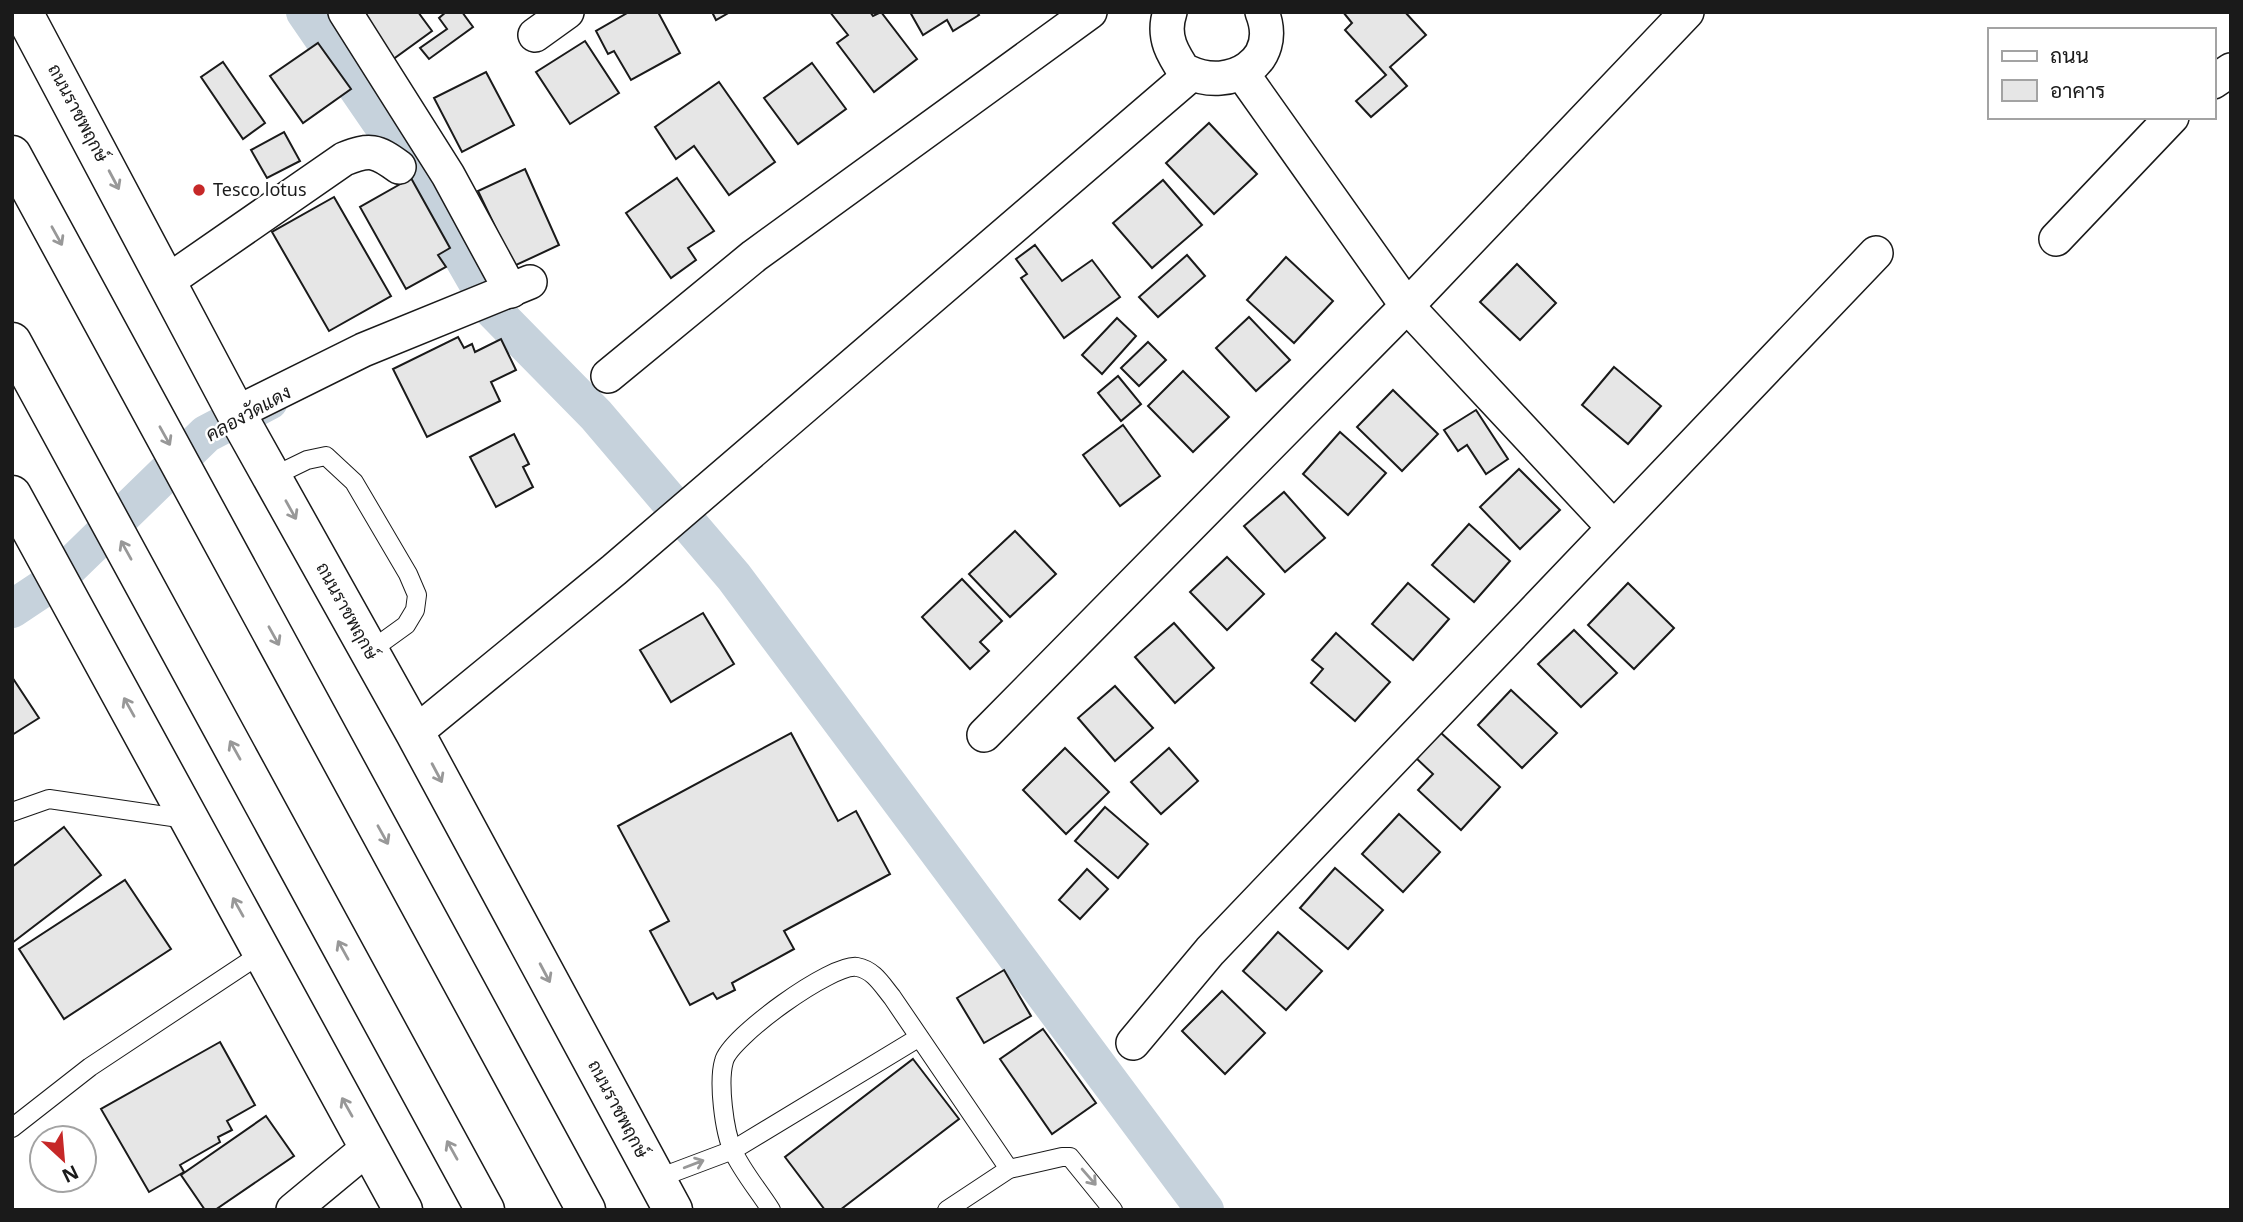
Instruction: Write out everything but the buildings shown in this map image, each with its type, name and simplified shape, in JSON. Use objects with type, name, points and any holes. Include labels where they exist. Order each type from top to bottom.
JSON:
[{"type":"main road","name":"ถนนราชพฤกษ์","points":[[23,12],[236,413],[415,733],[664,1194]]},
{"type":"main road","points":[[12,155],[586,1210]]},
{"type":"main road","points":[[12,342],[485,1210]]},
{"type":"main road","points":[[12,495],[403,1210]]},
{"type":"street","points":[[236,413],[352,355],[465,306],[514,290],[448,175],[345,12]]},
{"type":"street","points":[[535,36],[567,12]]},
{"type":"street","points":[[608,376],[754,256],[1090,12]]},
{"type":"street","points":[[1170,12],[1166,33],[1169,49],[1188,77]]},
{"type":"street","points":[[415,733],[614,570],[1188,77],[1188,72],[1215,80],[1242,73],[1262,51],[1266,36],[1262,12]]},
{"type":"street","points":[[984,736],[1407,306],[1687,12]]},
{"type":"street","points":[[2215,81],[2231,70]]},
{"type":"street","points":[[1242,73],[1407,306],[1613,527]]},
{"type":"street","points":[[2056,239],[2170,119]]},
{"type":"street","points":[[168,281],[344,159],[365,151],[382,155],[399,167]]},
{"type":"street","points":[[1133,1043],[1210,951],[1877,253]]},
{"type":"street","points":[[293,1210],[369,1147]]},
{"type":"lane","points":[[272,477],[326,456],[336,463],[354,482],[408,574],[417,595],[415,610],[406,625],[370,651]]},
{"type":"lane","points":[[12,812],[49,799],[190,819]]},
{"type":"lane","points":[[12,1128],[90,1067],[262,953]]},
{"type":"lane","points":[[771,1210],[733,1150],[721,1090],[724,1059],[735,1042],[811,986],[832,973],[855,966],[874,974],[1009,1169]]},
{"type":"lane","points":[[664,1194],[918,1038]]},
{"type":"lane","points":[[947,1210],[1009,1169],[1070,1157],[1114,1210]]},
{"type":"waterway","points":[[305,12],[408,162],[493,310],[596,415],[734,577],[1205,1210]]},
{"type":"waterway","name":"คลองวัดแดง","points":[[12,609],[57,579],[206,434],[269,401]]},
{"type":"place","name":"Tesco lotus","points":[[199,190]]}]
